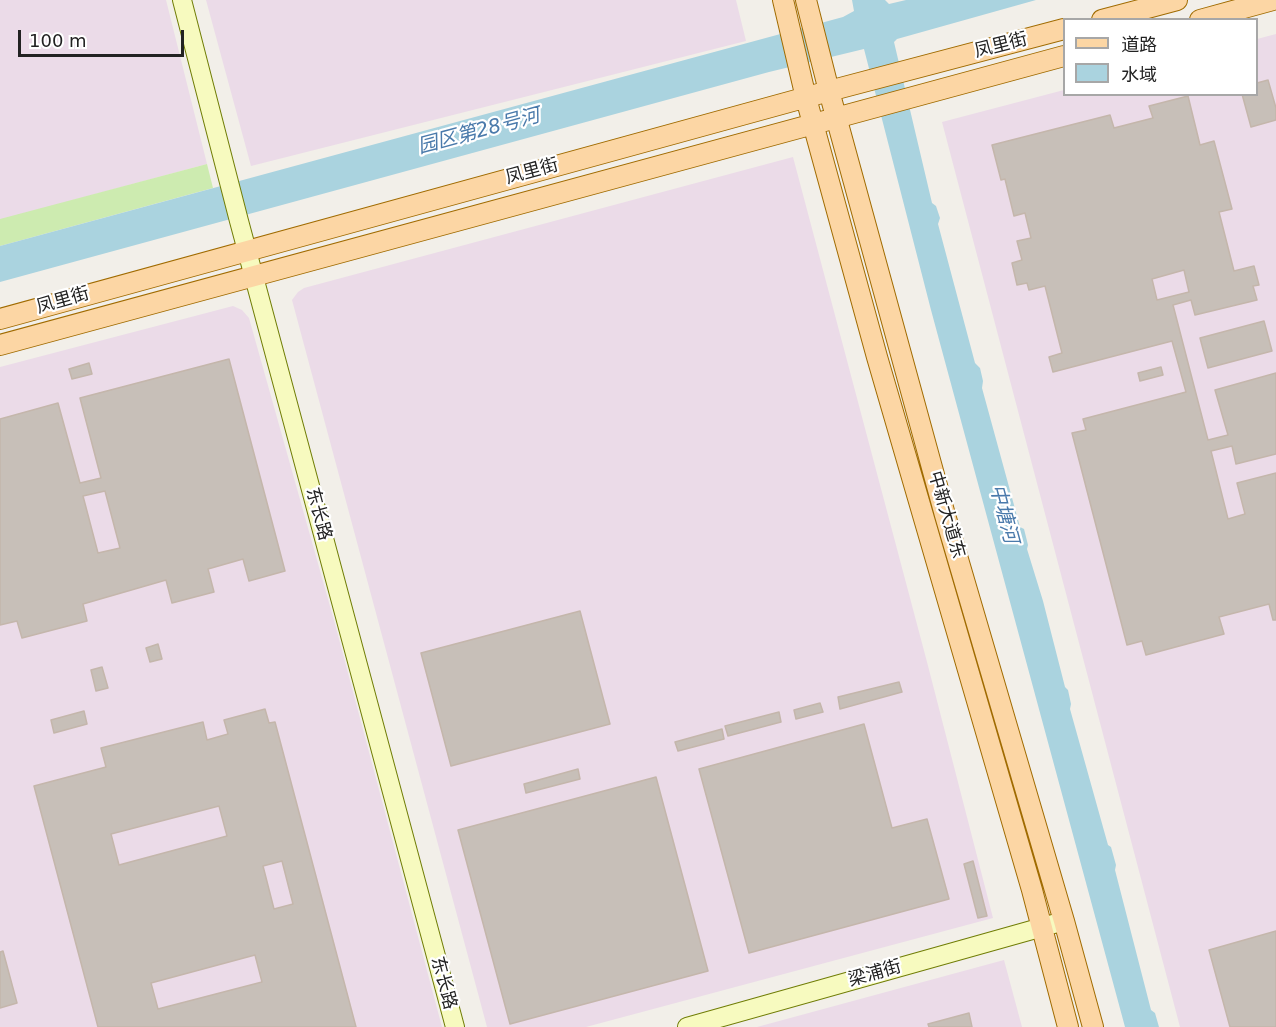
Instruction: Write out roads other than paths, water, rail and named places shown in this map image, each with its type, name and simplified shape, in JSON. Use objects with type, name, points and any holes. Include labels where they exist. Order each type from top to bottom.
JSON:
[{"type":"main road","name":"中新大道东","points":[[783,0],[806,98],[877,357],[1068,1027]]},
{"type":"main road","name":"中新大道东","points":[[806,0],[945,514],[1093,1027]]},
{"type":"main road","points":[[1110,18],[1177,0]]},
{"type":"main road","points":[[1207,18],[1273,0]]},
{"type":"main road","name":"凤里街","points":[[0,319],[861,82],[1063,30]]},
{"type":"main road","name":"凤里街","points":[[0,345],[1063,57]]},
{"type":"street","name":"东长路","points":[[182,0],[455,1027]]},
{"type":"street","name":"梁浦街","points":[[687,1027],[1064,921]]},
{"type":"water","points":[[852,0],[885,0],[889,4],[906,0],[1036,0],[897,39],[894,42],[932,203],[936,206],[940,218],[938,224],[975,363],[980,368],[982,388],[1020,527],[1024,529],[1027,549],[1065,687],[1068,690],[1070,709],[1108,845],[1111,847],[1116,865],[1115,870],[1151,1010],[1155,1013],[1159,1027],[1125,1027],[931,310],[864,49],[769,72],[0,282],[0,246],[843,17],[854,11]]},
{"type":"water label","name":"园区第28号河","points":[[479,132]]},
{"type":"water label","name":"中塘河","points":[[1003,514]]}]
